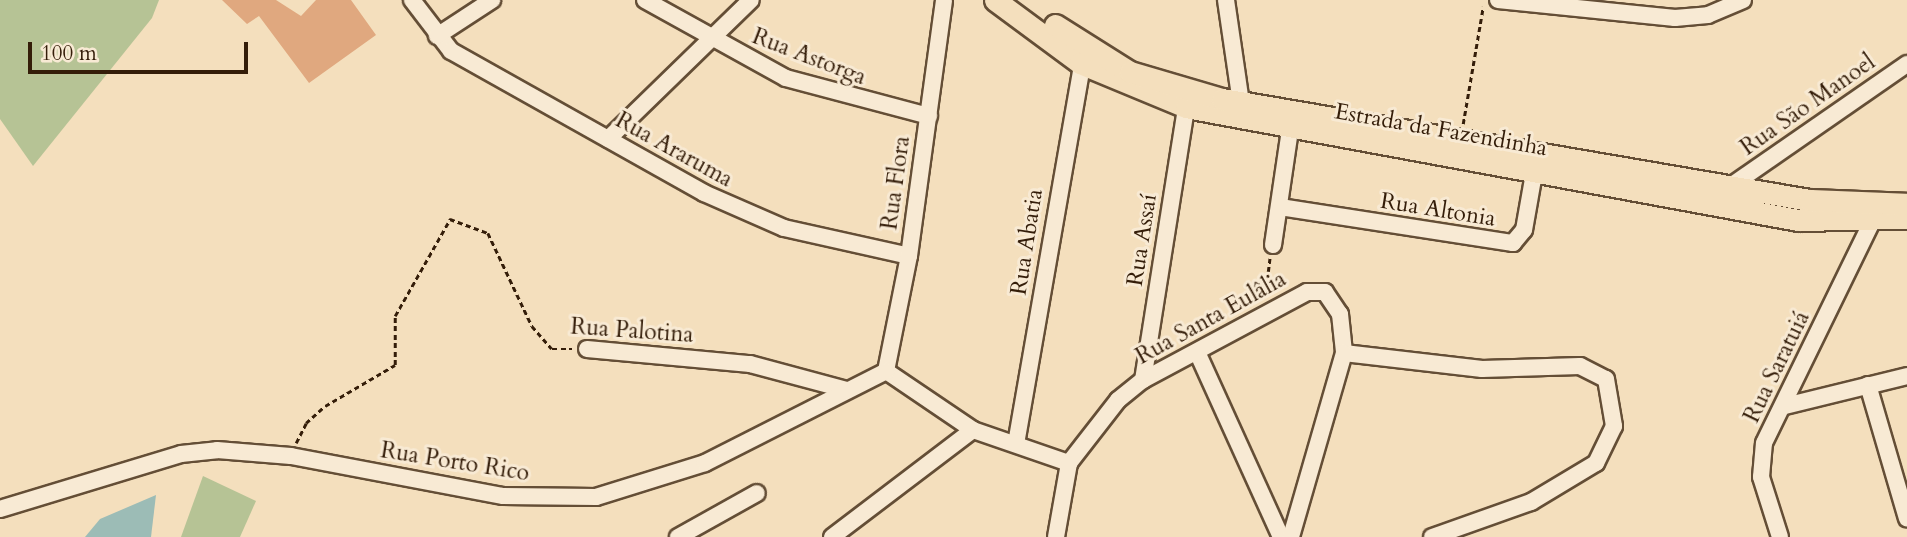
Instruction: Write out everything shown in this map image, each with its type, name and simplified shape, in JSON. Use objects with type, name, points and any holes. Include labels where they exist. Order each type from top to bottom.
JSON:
[{"type":"main road","name":"Estrada da Fazendinha","points":[[995,0],[1083,56],[1186,107],[1290,130],[1798,220],[1871,224],[1907,218]]},
{"type":"main road","name":"Estrada da Fazendinha","points":[[1023,0],[1083,56],[1159,83],[1241,103],[1460,141],[1735,183],[1841,205],[1907,204]]},
{"type":"street","name":"Rua Araruma","points":[[412,0],[437,36],[465,60],[745,215],[834,242],[909,256]]},
{"type":"street","points":[[437,36],[492,0]]},
{"type":"street","name":"Rua Astorga","points":[[645,0],[708,39],[819,90],[929,116]]},
{"type":"street","points":[[608,139],[751,0]]},
{"type":"street","name":"Rua Flora","points":[[886,371],[909,256],[944,0]]},
{"type":"street","points":[[1226,0],[1241,103]]},
{"type":"street","points":[[1498,0],[1675,18],[1708,15],[1743,0]]},
{"type":"street","name":"Rua Abatia","points":[[1016,444],[1083,56]]},
{"type":"street","name":"Rua São Manoel","points":[[1735,183],[1907,64]]},
{"type":"street","name":"Rua Assaí","points":[[1143,380],[1186,107]]},
{"type":"street","points":[[1273,245],[1290,130]]},
{"type":"street","name":"Rua Altonia","points":[[1280,207],[1513,243],[1524,230],[1534,173]]},
{"type":"street","name":"Rua Saratuiá","points":[[1780,537],[1761,457],[1871,224]]},
{"type":"street","name":"Rua Santa Eulâlia","points":[[1069,463],[1118,400],[1143,380],[1198,354],[1307,292],[1325,292],[1340,314],[1344,353],[1291,537]]},
{"type":"street","name":"Rua Palotina","points":[[587,349],[750,364],[847,390]]},
{"type":"street","points":[[1344,353],[1482,369],[1598,370],[1610,388],[1614,426],[1597,463],[1581,475],[1485,522],[1432,537]]},
{"type":"street","points":[[1198,354],[1281,537]]},
{"type":"street","points":[[886,371],[973,430],[1069,463],[1056,537]]},
{"type":"street","name":"Rua Porto Rico","points":[[0,509],[181,454],[290,456],[503,496],[596,497],[705,463],[886,371]]},
{"type":"street","points":[[1785,406],[1907,376]]},
{"type":"street","points":[[1868,385],[1907,518]]},
{"type":"street","points":[[832,537],[973,430]]},
{"type":"street","points":[[678,537],[757,493]]},
{"type":"street","points":[[1485,522],[1493,537]]},
{"type":"path","points":[[1460,141],[1485,0]]},
{"type":"path","name":"Rua Palotina","points":[[290,456],[306,423],[359,382],[395,365],[395,316],[450,219],[488,233],[531,326],[552,349],[587,349]]},
{"type":"path","points":[[1261,317],[1273,245]]},
{"type":"green space","points":[[0,0],[159,0],[152,18],[33,166],[0,119]]},
{"type":"green space","points":[[203,476],[256,501],[240,537],[181,537]]},
{"type":"water","points":[[156,495],[151,537],[85,537],[100,519]]},
{"type":"building","points":[[222,0],[276,0],[301,16],[316,0],[351,0],[376,35],[309,83],[259,16],[247,24]]}]
